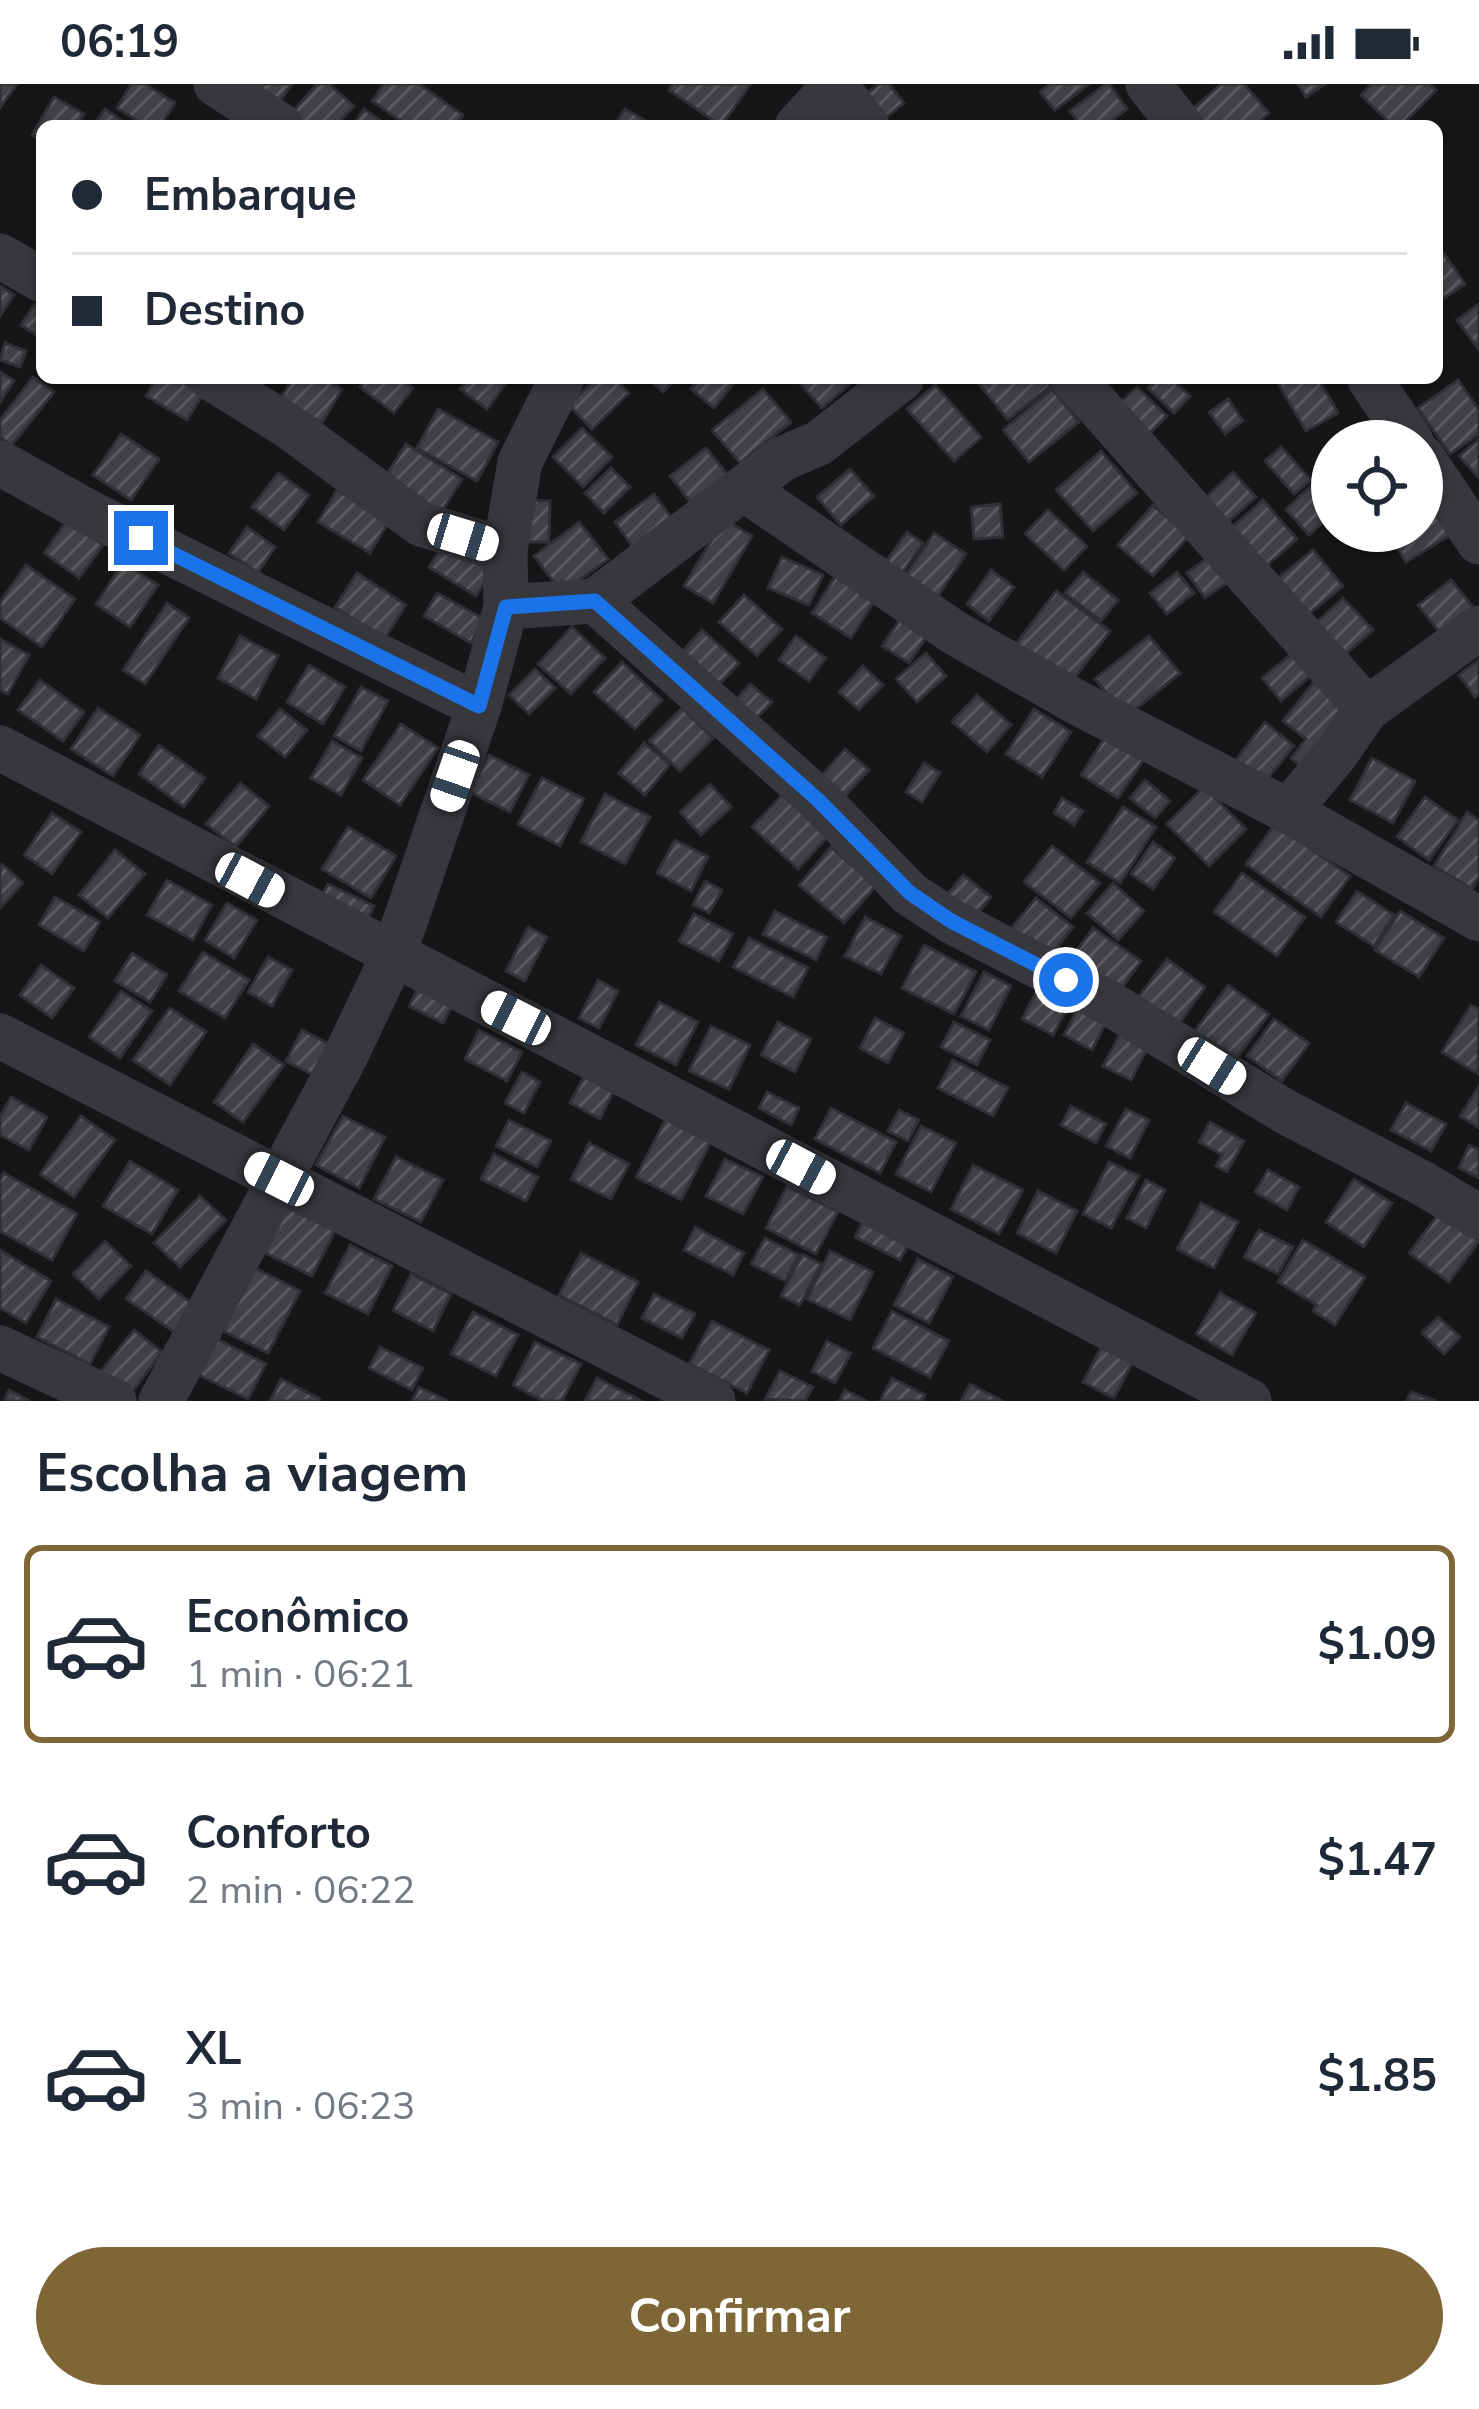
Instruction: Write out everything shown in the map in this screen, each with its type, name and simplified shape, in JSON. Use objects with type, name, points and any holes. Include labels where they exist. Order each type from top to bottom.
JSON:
[{"type":"street","points":[[216,84],[272,120]]},
{"type":"street","points":[[802,120],[835,84],[862,120]]},
{"type":"street","points":[[1148,84],[1176,120]]},
{"type":"street","points":[[0,256],[36,277]]},
{"type":"street","points":[[221,384],[289,427],[421,524],[505,550]]},
{"type":"street","points":[[161,1401],[344,1059],[394,954],[479,706],[506,607],[505,550],[520,462],[559,384]]},
{"type":"street","points":[[506,607],[595,601],[782,459],[819,443],[894,384]]},
{"type":"street","points":[[1078,384],[1367,709]]},
{"type":"street","points":[[1373,384],[1397,420]]},
{"type":"street","points":[[0,463],[90,513],[479,706]]},
{"type":"street","points":[[744,489],[956,633],[1479,919]]},
{"type":"street","points":[[1443,489],[1479,542]]},
{"type":"street","points":[[595,601],[818,800],[910,893],[951,921],[1104,1000],[1284,1111],[1479,1217]]},
{"type":"street","points":[[1288,811],[1336,755],[1367,709],[1479,628]]},
{"type":"street","points":[[0,748],[1249,1401]]},
{"type":"street","points":[[0,1036],[713,1401]]},
{"type":"street","points":[[0,1348],[114,1401]]},
{"type":"building","points":[[0,84],[17,84],[0,108]]},
{"type":"building","points":[[131,84],[145,84],[175,103],[164,120],[136,120],[117,108]]},
{"type":"building","points":[[242,84],[292,84],[274,109]]},
{"type":"building","points":[[317,84],[329,84],[354,106],[341,120],[288,117]]},
{"type":"building","points":[[384,84],[419,84],[463,115],[459,120],[399,120],[372,101]]},
{"type":"building","points":[[673,84],[750,85],[725,120],[712,120],[669,90]]},
{"type":"building","points":[[879,84],[889,84],[904,103],[883,120],[870,120],[855,103]]},
{"type":"building","points":[[1050,84],[1089,84],[1055,110],[1040,92]]},
{"type":"building","points":[[1106,84],[1127,109],[1112,120],[1077,120],[1070,111]]},
{"type":"building","points":[[1221,84],[1244,84],[1269,113],[1261,120],[1192,120],[1187,114]]},
{"type":"building","points":[[1298,84],[1325,84],[1306,97]]},
{"type":"building","points":[[1372,84],[1429,84],[1436,90],[1407,120],[1387,120],[1361,95]]},
{"type":"building","points":[[54,97],[84,114],[80,120],[41,120]]},
{"type":"building","points":[[105,109],[121,120],[97,120]]},
{"type":"building","points":[[364,109],[380,120],[356,120]]},
{"type":"building","points":[[625,109],[644,120],[618,120]]},
{"type":"building","points":[[1443,252],[1465,284],[1443,296]]},
{"type":"building","points":[[0,286],[14,295],[0,316]]},
{"type":"building","points":[[1479,304],[1479,350],[1457,320]]},
{"type":"building","points":[[34,305],[36,306],[36,335],[21,325]]},
{"type":"building","points":[[5,343],[26,351],[20,367],[0,360]]},
{"type":"building","points":[[0,372],[14,381],[0,402]]},
{"type":"building","points":[[33,377],[36,384],[54,392],[11,446],[0,437],[0,420]]},
{"type":"building","points":[[1458,380],[1479,410],[1479,434],[1450,454],[1443,444],[1443,420],[1426,420],[1418,408]]},
{"type":"building","points":[[153,384],[186,384],[203,394],[187,420],[146,396]]},
{"type":"building","points":[[289,384],[333,384],[342,389],[322,423],[280,399]]},
{"type":"building","points":[[408,384],[413,388],[394,413],[360,387]]},
{"type":"building","points":[[464,384],[506,384],[487,409],[460,389]]},
{"type":"building","points":[[590,384],[621,384],[629,393],[592,429],[569,405]]},
{"type":"building","points":[[695,384],[733,384],[714,408],[691,389]]},
{"type":"building","points":[[800,384],[850,384],[822,408]]},
{"type":"building","points":[[979,384],[1050,384],[1051,386],[1008,420]]},
{"type":"building","points":[[1177,384],[1190,396],[1174,413],[1148,388]]},
{"type":"building","points":[[1279,384],[1321,384],[1338,413],[1326,420],[1311,420],[1306,431]]},
{"type":"building","points":[[935,385],[981,437],[954,461],[907,409]]},
{"type":"building","points":[[1137,387],[1167,416],[1148,435],[1118,405]]},
{"type":"building","points":[[763,389],[791,422],[740,463],[712,430]]},
{"type":"building","points":[[1052,389],[1079,422],[1029,462],[1003,430]]},
{"type":"building","points":[[1228,399],[1243,421],[1225,434],[1209,412]]},
{"type":"building","points":[[438,409],[498,442],[477,481],[417,448]]},
{"type":"building","points":[[582,428],[612,457],[583,487],[553,457]]},
{"type":"building","points":[[121,434],[159,459],[131,500],[93,475]]},
{"type":"building","points":[[1479,439],[1479,478],[1459,456]]},
{"type":"building","points":[[406,444],[462,479],[441,513],[384,479]]},
{"type":"building","points":[[1281,447],[1311,480],[1294,494],[1265,461]]},
{"type":"building","points":[[706,448],[727,474],[691,503],[670,476]]},
{"type":"building","points":[[1101,451],[1137,493],[1093,531],[1056,490]]},
{"type":"building","points":[[611,468],[630,487],[604,513],[585,493]]},
{"type":"building","points":[[850,469],[874,496],[841,525],[817,497]]},
{"type":"building","points":[[1233,472],[1256,497],[1221,528],[1199,504]]},
{"type":"building","points":[[278,473],[309,495],[284,530],[252,507]]},
{"type":"building","points":[[1311,486],[1311,533],[1309,535],[1286,509]]},
{"type":"building","points":[[337,490],[389,521],[370,553],[318,522]]},
{"type":"building","points":[[654,494],[676,524],[637,553],[615,522]]},
{"type":"building","points":[[522,500],[550,501],[549,542],[521,542]]},
{"type":"building","points":[[1263,500],[1297,539],[1257,574],[1222,536]]},
{"type":"building","points":[[1000,504],[1003,537],[974,539],[971,507]]},
{"type":"building","points":[[1153,505],[1189,536],[1153,576],[1118,545]]},
{"type":"building","points":[[1048,510],[1087,546],[1064,570],[1025,534]]},
{"type":"building","points":[[68,519],[103,545],[79,578],[44,553]]},
{"type":"building","points":[[724,519],[752,536],[713,603],[684,586]]},
{"type":"building","points":[[579,522],[608,559],[562,593],[534,556]]},
{"type":"building","points":[[247,527],[275,547],[258,573],[229,553]]},
{"type":"building","points":[[907,532],[923,543],[899,578],[882,567]]},
{"type":"building","points":[[934,533],[966,554],[936,599],[904,578]]},
{"type":"building","points":[[449,536],[496,565],[476,596],[429,567]]},
{"type":"building","points":[[1311,552],[1343,586],[1299,622],[1268,586]]},
{"type":"building","points":[[1400,552],[1422,552],[1406,562]]},
{"type":"building","points":[[1214,553],[1233,578],[1205,598],[1187,573]]},
{"type":"building","points":[[782,557],[823,575],[809,605],[768,588]]},
{"type":"building","points":[[123,563],[158,585],[130,627],[96,604]]},
{"type":"building","points":[[26,565],[75,599],[42,647],[0,618],[0,602]]},
{"type":"building","points":[[991,570],[1014,587],[989,621],[967,604]]},
{"type":"building","points":[[838,572],[877,597],[851,638],[812,613]]},
{"type":"building","points":[[1083,572],[1118,600],[1101,621],[1065,593]]},
{"type":"building","points":[[1177,572],[1194,593],[1167,614],[1150,593]]},
{"type":"building","points":[[357,573],[406,605],[384,639],[335,607]]},
{"type":"building","points":[[1451,580],[1474,608],[1441,634],[1418,605]]},
{"type":"building","points":[[1056,591],[1110,631],[1070,684],[1016,644]]},
{"type":"building","points":[[437,593],[484,619],[471,643],[424,616]]},
{"type":"building","points":[[744,595],[782,629],[757,656],[719,622]]},
{"type":"building","points":[[1343,598],[1373,630],[1338,661],[1309,629]]},
{"type":"building","points":[[167,603],[189,618],[145,684],[123,670]]},
{"type":"building","points":[[902,616],[929,633],[909,663],[882,646]]},
{"type":"building","points":[[572,627],[605,658],[571,694],[538,664]]},
{"type":"building","points":[[702,630],[739,663],[720,684],[683,651]]},
{"type":"building","points":[[240,636],[278,656],[256,699],[218,678]]},
{"type":"building","points":[[796,636],[826,658],[809,681],[779,660]]},
{"type":"building","points":[[1149,636],[1180,673],[1126,717],[1095,679]]},
{"type":"building","points":[[0,639],[29,655],[8,694],[0,690]]},
{"type":"building","points":[[1300,647],[1319,669],[1281,701],[1262,678]]},
{"type":"building","points":[[926,653],[946,676],[917,702],[896,679]]},
{"type":"building","points":[[1479,660],[1479,694],[1475,697],[1459,675]]},
{"type":"building","points":[[622,662],[662,700],[635,729],[594,692]]},
{"type":"building","points":[[309,665],[345,687],[323,724],[287,702]]},
{"type":"building","points":[[863,666],[883,685],[859,710],[839,692]]},
{"type":"building","points":[[535,669],[555,688],[529,714],[509,695]]},
{"type":"building","points":[[1316,679],[1359,713],[1310,774],[1291,758],[1306,739],[1283,721]]},
{"type":"building","points":[[40,680],[84,712],[63,741],[18,710]]},
{"type":"building","points":[[750,684],[772,702],[751,724],[730,706]]},
{"type":"building","points":[[361,687],[388,701],[361,751],[334,736]]},
{"type":"building","points":[[977,695],[1011,725],[987,752],[952,722]]},
{"type":"building","points":[[98,708],[140,735],[113,776],[71,749]]},
{"type":"building","points":[[682,708],[713,738],[680,771],[649,741]]},
{"type":"building","points":[[280,709],[307,730],[285,757],[258,736]]},
{"type":"building","points":[[1034,709],[1071,732],[1042,777],[1006,754]]},
{"type":"building","points":[[1265,722],[1294,746],[1264,783],[1235,761]]},
{"type":"building","points":[[401,724],[438,748],[400,805],[363,780]]},
{"type":"building","points":[[1108,732],[1146,756],[1118,798],[1081,775]]},
{"type":"building","points":[[332,741],[362,758],[341,795],[311,778]]},
{"type":"building","points":[[644,743],[670,764],[645,795],[619,773]]},
{"type":"building","points":[[159,745],[205,778],[184,807],[139,774]]},
{"type":"building","points":[[845,749],[869,770],[845,796],[822,775]]},
{"type":"building","points":[[489,755],[529,775],[510,812],[470,792]]},
{"type":"building","points":[[1372,758],[1415,781],[1393,823],[1350,800]]},
{"type":"building","points":[[924,763],[940,773],[922,802],[906,792]]},
{"type":"building","points":[[542,778],[584,799],[560,846],[518,824]]},
{"type":"building","points":[[1145,780],[1170,801],[1155,818],[1130,798]]},
{"type":"building","points":[[240,783],[269,806],[236,847],[206,824]]},
{"type":"building","points":[[710,784],[731,807],[701,835],[680,812]]},
{"type":"building","points":[[1204,787],[1246,829],[1209,866],[1167,824]]},
{"type":"building","points":[[785,792],[831,833],[798,869],[752,827]]},
{"type":"building","points":[[605,794],[650,817],[625,864],[581,842]]},
{"type":"building","points":[[1425,797],[1458,820],[1429,860],[1397,837]]},
{"type":"building","points":[[1062,798],[1083,811],[1074,825],[1054,813]]},
{"type":"building","points":[[1123,807],[1156,827],[1120,883],[1087,862]]},
{"type":"building","points":[[1467,812],[1479,820],[1479,877],[1472,889],[1434,866]]},
{"type":"building","points":[[52,813],[81,832],[52,874],[24,855]]},
{"type":"building","points":[[1275,824],[1350,876],[1321,917],[1246,864]]},
{"type":"building","points":[[348,827],[396,856],[371,898],[322,869]]},
{"type":"building","points":[[675,840],[708,857],[691,891],[657,873]]},
{"type":"building","points":[[1153,842],[1175,858],[1153,889],[1131,874]]},
{"type":"building","points":[[1052,846],[1100,883],[1071,918],[1024,882]]},
{"type":"building","points":[[831,847],[876,886],[844,923],[799,885]]},
{"type":"building","points":[[115,850],[145,874],[108,918],[79,895]]},
{"type":"building","points":[[0,866],[23,883],[0,908]]},
{"type":"building","points":[[1242,873],[1305,917],[1277,956],[1214,912]]},
{"type":"building","points":[[963,875],[991,897],[970,923],[942,901]]},
{"type":"building","points":[[167,880],[212,905],[193,940],[147,915]]},
{"type":"building","points":[[705,881],[722,890],[709,913],[693,905]]},
{"type":"building","points":[[1113,883],[1144,911],[1118,940],[1087,913]]},
{"type":"building","points":[[328,884],[374,906],[360,934],[314,911]]},
{"type":"building","points":[[1357,891],[1394,915],[1374,946],[1336,922]]},
{"type":"building","points":[[55,897],[100,922],[84,951],[39,925]]},
{"type":"building","points":[[1036,898],[1073,927],[1047,960],[1009,931]]},
{"type":"building","points":[[227,903],[257,920],[234,958],[205,940]]},
{"type":"building","points":[[775,911],[827,937],[816,960],[763,934]]},
{"type":"building","points":[[1400,911],[1444,938],[1419,977],[1375,950]]},
{"type":"building","points":[[694,914],[733,934],[719,961],[679,941]]},
{"type":"building","points":[[865,917],[901,936],[881,974],[845,956]]},
{"type":"building","points":[[528,927],[547,937],[525,981],[506,971]]},
{"type":"building","points":[[1093,928],[1141,961],[1114,999],[1066,966]]},
{"type":"building","points":[[749,938],[808,968],[793,997],[733,967]]},
{"type":"building","points":[[924,945],[976,972],[954,1014],[902,988]]},
{"type":"building","points":[[203,952],[249,980],[225,1018],[179,991]]},
{"type":"building","points":[[132,953],[167,975],[150,1002],[115,981]]},
{"type":"building","points":[[268,957],[292,970],[272,1006],[248,992]]},
{"type":"building","points":[[1167,959],[1205,987],[1171,1035],[1131,1007]]},
{"type":"building","points":[[41,965],[74,988],[52,1018],[20,995]]},
{"type":"building","points":[[984,972],[1011,986],[989,1030],[961,1016]]},
{"type":"building","points":[[598,980],[618,991],[599,1028],[579,1018]]},
{"type":"building","points":[[1042,981],[1073,997],[1053,1035],[1022,1019]]},
{"type":"building","points":[[420,984],[454,1002],[443,1023],[409,1006]]},
{"type":"building","points":[[1228,985],[1269,1014],[1232,1064],[1192,1035]]},
{"type":"building","points":[[121,991],[152,1011],[120,1058],[89,1037]]},
{"type":"building","points":[[1083,998],[1111,1012],[1092,1050],[1064,1035]]},
{"type":"building","points":[[659,1002],[698,1022],[676,1065],[636,1045]]},
{"type":"building","points":[[1471,1005],[1479,1009],[1478,1074],[1442,1052]]},
{"type":"building","points":[[170,1008],[206,1032],[170,1085],[133,1060]]},
{"type":"building","points":[[875,1018],[904,1033],[888,1063],[860,1048]]},
{"type":"building","points":[[1274,1019],[1309,1043],[1282,1081],[1247,1056]]},
{"type":"building","points":[[778,1022],[811,1039],[795,1072],[761,1055]]},
{"type":"building","points":[[954,1022],[990,1040],[977,1065],[941,1047]]},
{"type":"building","points":[[711,1026],[750,1045],[729,1089],[689,1071]]},
{"type":"building","points":[[302,1030],[329,1044],[313,1075],[286,1061]]},
{"type":"building","points":[[479,1030],[522,1052],[507,1081],[465,1059]]},
{"type":"building","points":[[1121,1032],[1148,1047],[1131,1080],[1103,1066]]},
{"type":"building","points":[[253,1044],[284,1065],[243,1122],[214,1102]]},
{"type":"building","points":[[953,1060],[1008,1088],[993,1116],[938,1088]]},
{"type":"building","points":[[522,1072],[540,1082],[524,1113],[505,1103]]},
{"type":"building","points":[[585,1075],[614,1090],[600,1119],[570,1103]]},
{"type":"building","points":[[1479,1086],[1479,1128],[1460,1116]]},
{"type":"building","points":[[767,1092],[799,1108],[791,1125],[759,1108]]},
{"type":"building","points":[[11,1097],[47,1117],[29,1150],[0,1135],[0,1117]]},
{"type":"building","points":[[1406,1103],[1446,1124],[1431,1151],[1391,1130]]},
{"type":"building","points":[[1071,1106],[1106,1124],[1096,1143],[1061,1125]]},
{"type":"building","points":[[831,1108],[896,1142],[880,1173],[815,1139]]},
{"type":"building","points":[[1126,1109],[1149,1120],[1130,1158],[1106,1146]]},
{"type":"building","points":[[899,1110],[919,1120],[908,1141],[888,1131]]},
{"type":"building","points":[[81,1116],[115,1140],[74,1197],[40,1174]]},
{"type":"building","points":[[343,1116],[385,1137],[359,1188],[316,1165]]},
{"type":"building","points":[[666,1118],[711,1142],[681,1200],[636,1177]]},
{"type":"building","points":[[509,1120],[551,1141],[537,1167],[496,1146]]},
{"type":"building","points":[[1210,1122],[1244,1141],[1227,1172],[1216,1166],[1222,1155],[1199,1142]]},
{"type":"building","points":[[921,1126],[956,1143],[931,1192],[896,1174]]},
{"type":"building","points":[[589,1143],[629,1164],[611,1199],[571,1179]]},
{"type":"building","points":[[1469,1145],[1479,1150],[1479,1178],[1459,1168]]},
{"type":"building","points":[[494,1154],[538,1177],[526,1201],[481,1179]]},
{"type":"building","points":[[396,1157],[443,1180],[421,1222],[374,1199]]},
{"type":"building","points":[[725,1159],[763,1177],[743,1214],[706,1196]]},
{"type":"building","points":[[130,1161],[178,1190],[152,1234],[103,1206]]},
{"type":"building","points":[[1109,1162],[1139,1176],[1111,1228],[1083,1214]]},
{"type":"building","points":[[973,1165],[1023,1190],[999,1234],[951,1209]]},
{"type":"building","points":[[1268,1170],[1299,1187],[1287,1210],[1255,1192]]},
{"type":"building","points":[[4,1173],[77,1214],[52,1260],[0,1231]]},
{"type":"building","points":[[1354,1179],[1392,1203],[1364,1247],[1326,1222]]},
{"type":"building","points":[[1146,1180],[1165,1190],[1146,1228],[1127,1218]]},
{"type":"building","points":[[787,1186],[838,1212],[816,1254],[766,1228]]},
{"type":"building","points":[[1038,1191],[1077,1211],[1056,1253],[1017,1233]]},
{"type":"building","points":[[200,1196],[226,1220],[180,1267],[154,1243]]},
{"type":"building","points":[[1201,1203],[1238,1222],[1214,1268],[1177,1249]]},
{"type":"building","points":[[287,1207],[335,1231],[312,1276],[263,1252]]},
{"type":"building","points":[[1440,1212],[1479,1241],[1449,1282],[1409,1253]]},
{"type":"building","points":[[866,1216],[911,1239],[900,1260],[855,1237]]},
{"type":"building","points":[[695,1227],[744,1253],[733,1275],[684,1250]]},
{"type":"building","points":[[1259,1230],[1293,1247],[1278,1274],[1244,1257]]},
{"type":"building","points":[[765,1238],[799,1255],[785,1281],[751,1264]]},
{"type":"building","points":[[1303,1240],[1365,1277],[1335,1325],[1313,1311],[1317,1305],[1278,1282]]},
{"type":"building","points":[[105,1241],[131,1266],[99,1299],[73,1274]]},
{"type":"building","points":[[350,1245],[392,1266],[368,1314],[325,1293]]},
{"type":"building","points":[[0,1250],[51,1281],[26,1323],[0,1308]]},
{"type":"building","points":[[830,1251],[873,1272],[850,1320],[807,1299]]},
{"type":"building","points":[[581,1253],[638,1282],[617,1325],[559,1295]]},
{"type":"building","points":[[802,1254],[821,1264],[800,1305],[781,1296]]},
{"type":"building","points":[[918,1259],[953,1277],[929,1323],[894,1305]]},
{"type":"building","points":[[251,1266],[300,1291],[268,1353],[219,1329]]},
{"type":"building","points":[[146,1271],[202,1310],[183,1338],[126,1299]]},
{"type":"building","points":[[411,1274],[451,1294],[433,1331],[393,1310]]},
{"type":"building","points":[[1220,1293],[1256,1313],[1232,1355],[1196,1334]]},
{"type":"building","points":[[654,1294],[695,1314],[682,1338],[642,1318]]},
{"type":"building","points":[[56,1299],[109,1327],[90,1364],[37,1337]]},
{"type":"building","points":[[892,1311],[949,1341],[930,1377],[873,1348]]},
{"type":"building","points":[[473,1312],[518,1335],[496,1376],[451,1354]]},
{"type":"building","points":[[1438,1317],[1460,1337],[1444,1354],[1422,1333]]},
{"type":"building","points":[[712,1321],[769,1350],[747,1393],[689,1364]]},
{"type":"building","points":[[134,1330],[162,1352],[130,1395],[100,1372]]},
{"type":"building","points":[[217,1339],[266,1364],[248,1399],[199,1375]]},
{"type":"building","points":[[827,1341],[851,1353],[835,1383],[812,1371]]},
{"type":"building","points":[[535,1342],[581,1364],[562,1401],[544,1401],[513,1385]]},
{"type":"building","points":[[1103,1344],[1134,1359],[1114,1398],[1083,1382]]},
{"type":"building","points":[[380,1347],[423,1368],[412,1390],[369,1368]]},
{"type":"building","points":[[780,1371],[813,1387],[805,1401],[765,1399]]},
{"type":"building","points":[[597,1378],[642,1401],[585,1401]]},
{"type":"building","points":[[892,1378],[925,1395],[922,1401],[880,1401]]},
{"type":"building","points":[[281,1379],[320,1399],[319,1401],[270,1401]]},
{"type":"building","points":[[970,1384],[1003,1401],[961,1401]]},
{"type":"building","points":[[419,1387],[448,1401],[412,1401]]},
{"type":"building","points":[[9,1390],[30,1401],[4,1401]]},
{"type":"building","points":[[845,1390],[867,1401],[839,1401]]},
{"type":"building","points":[[1411,1392],[1436,1401],[1407,1401]]},
{"type":"route","points":[[141,538],[479,706],[506,607],[595,601],[818,800],[910,893],[951,921],[1066,980]]}]
